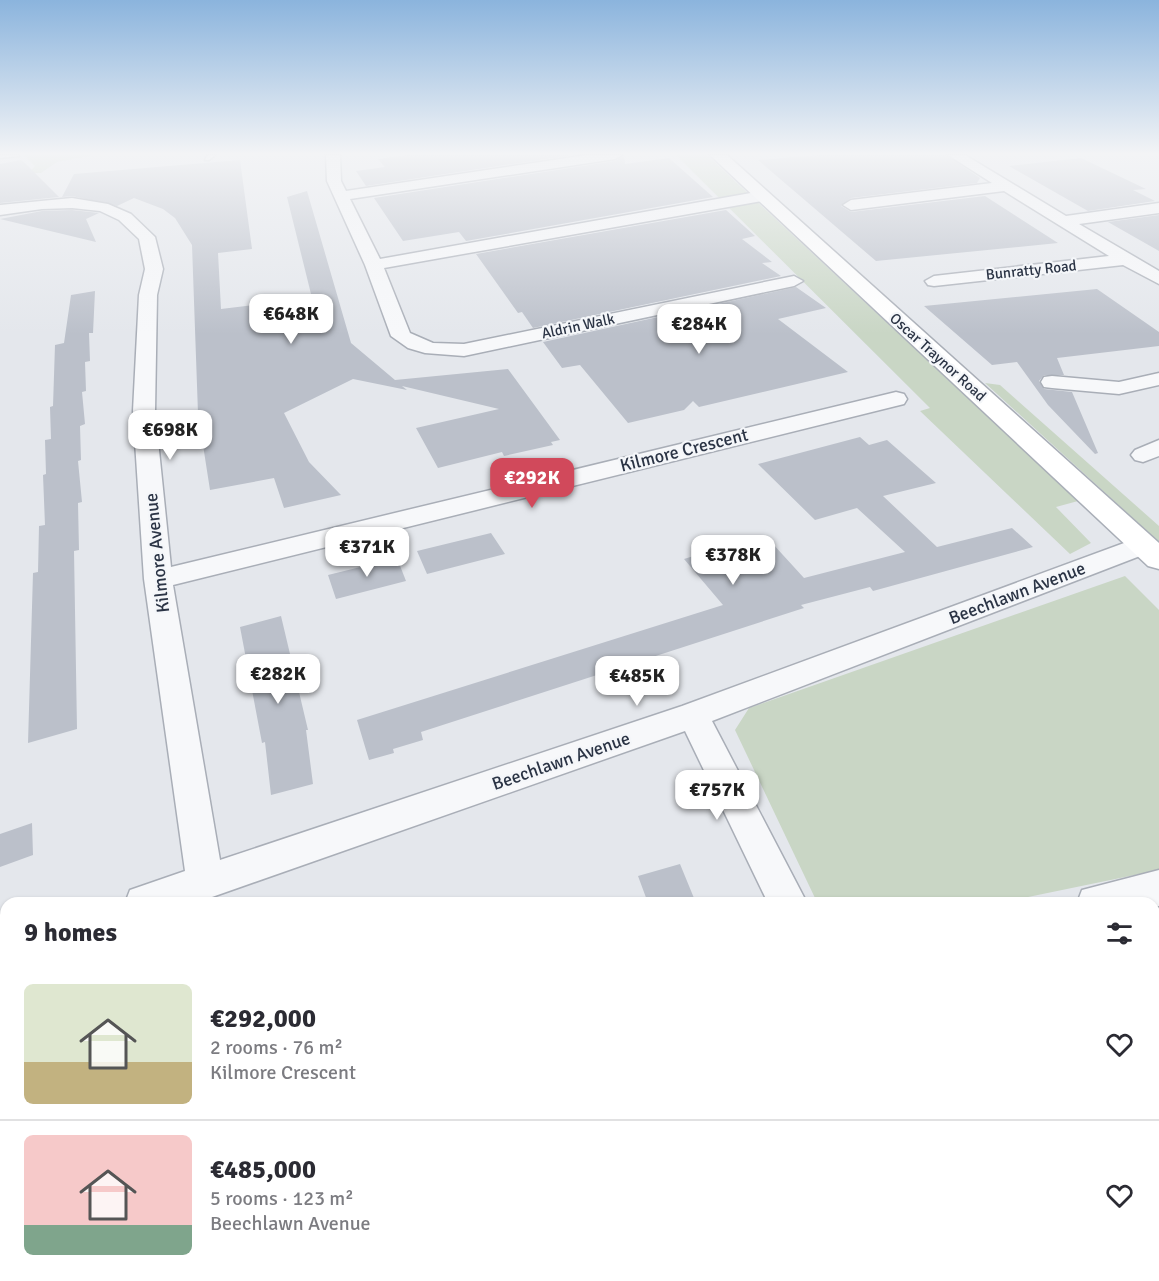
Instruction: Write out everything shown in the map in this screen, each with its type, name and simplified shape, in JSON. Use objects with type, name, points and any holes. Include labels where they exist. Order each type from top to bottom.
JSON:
[{"type":"main road","name":"Oscar Traynor Road","points":[[783,215],[1151,552]]},
{"type":"street","name":"Kilmore Avenue","points":[[120,215],[147,237],[154,269],[148,295],[144,411],[158,579],[205,881]]},
{"type":"street","points":[[349,215],[374,265],[656,215]]},
{"type":"street","name":"Bunratty Road","points":[[1054,215],[1159,279]]},
{"type":"street","points":[[1064,221],[1109,215]]},
{"type":"street","name":"Bunratty Road","points":[[934,281],[1128,259]]},
{"type":"street","name":"Aldrin Walk","points":[[374,265],[401,336],[415,344],[432,349],[464,350],[794,281]]},
{"type":"street","points":[[1052,382],[1119,388],[1159,379]]},
{"type":"street","name":"Kilmore Crescent","points":[[158,579],[896,399]]},
{"type":"street","name":"Beechlawn Avenue","points":[[161,897],[693,715],[1151,552]]},
{"type":"street","points":[[693,715],[785,897]]},
{"type":"street","points":[[1121,897],[1159,888]]},
{"type":"green space","points":[[736,215],[771,215],[1078,501],[1056,507],[1091,543],[1070,554],[920,411],[930,408]]},
{"type":"green space","points":[[985,383],[1000,385],[1159,526],[1159,542]]},
{"type":"green space","points":[[1125,576],[1159,610],[1159,870],[1028,897],[815,897],[735,730],[749,708]]},
{"type":"building","points":[[22,215],[95,215],[86,219],[96,242],[0,219]]},
{"type":"building","points":[[171,215],[247,215],[252,249],[218,253],[221,309],[312,298],[291,215],[314,215],[351,343],[395,380],[508,369],[560,440],[551,442],[553,445],[504,456],[502,452],[438,468],[416,428],[499,409],[402,386],[407,390],[353,379],[284,413],[309,462],[341,495],[284,508],[274,478],[210,490],[198,413],[192,245]]},
{"type":"building","points":[[385,215],[613,215],[466,241],[459,232],[403,241]]},
{"type":"building","points":[[699,215],[731,215],[755,236],[742,239],[772,262],[762,263],[781,276],[533,328],[522,312],[518,313],[476,254]]},
{"type":"building","points":[[822,215],[1014,215],[1058,243],[876,261]]},
{"type":"building","points":[[1159,215],[1159,251],[1108,222]]},
{"type":"building","points":[[796,287],[826,308],[778,319],[848,372],[699,407],[693,401],[684,410],[628,423],[580,365],[562,368],[543,342]]},
{"type":"building","points":[[1097,289],[1159,332],[1159,346],[1057,358],[1064,375],[1044,375],[1039,381],[1044,389],[1072,392],[1098,453],[1095,454],[1048,405],[1017,362],[992,365],[924,306]]},
{"type":"building","points":[[95,291],[93,333],[89,333],[90,361],[85,362],[86,391],[82,392],[85,424],[80,426],[81,460],[78,461],[82,502],[78,503],[79,550],[74,551],[77,729],[28,743],[33,573],[38,572],[39,526],[45,525],[43,475],[46,474],[45,440],[51,439],[50,407],[53,406],[55,345],[64,343],[71,295]]},
{"type":"building","points":[[860,437],[869,445],[887,440],[936,483],[883,496],[937,547],[1012,528],[1033,547],[873,591],[870,587],[801,605],[804,608],[421,732],[423,740],[393,749],[394,753],[369,760],[357,720],[723,605],[684,559],[719,548],[726,557],[772,543],[804,578],[905,552],[857,508],[815,520],[758,464]]},
{"type":"building","points":[[491,533],[505,554],[427,574],[417,551]]},
{"type":"building","points":[[397,558],[406,581],[336,599],[328,575]]},
{"type":"building","points":[[281,616],[308,730],[306,730],[313,784],[271,795],[265,742],[262,743],[240,627]]},
{"type":"building","points":[[32,823],[33,855],[0,867],[0,834]]},
{"type":"building","points":[[680,864],[694,897],[646,897],[638,876]]}]
